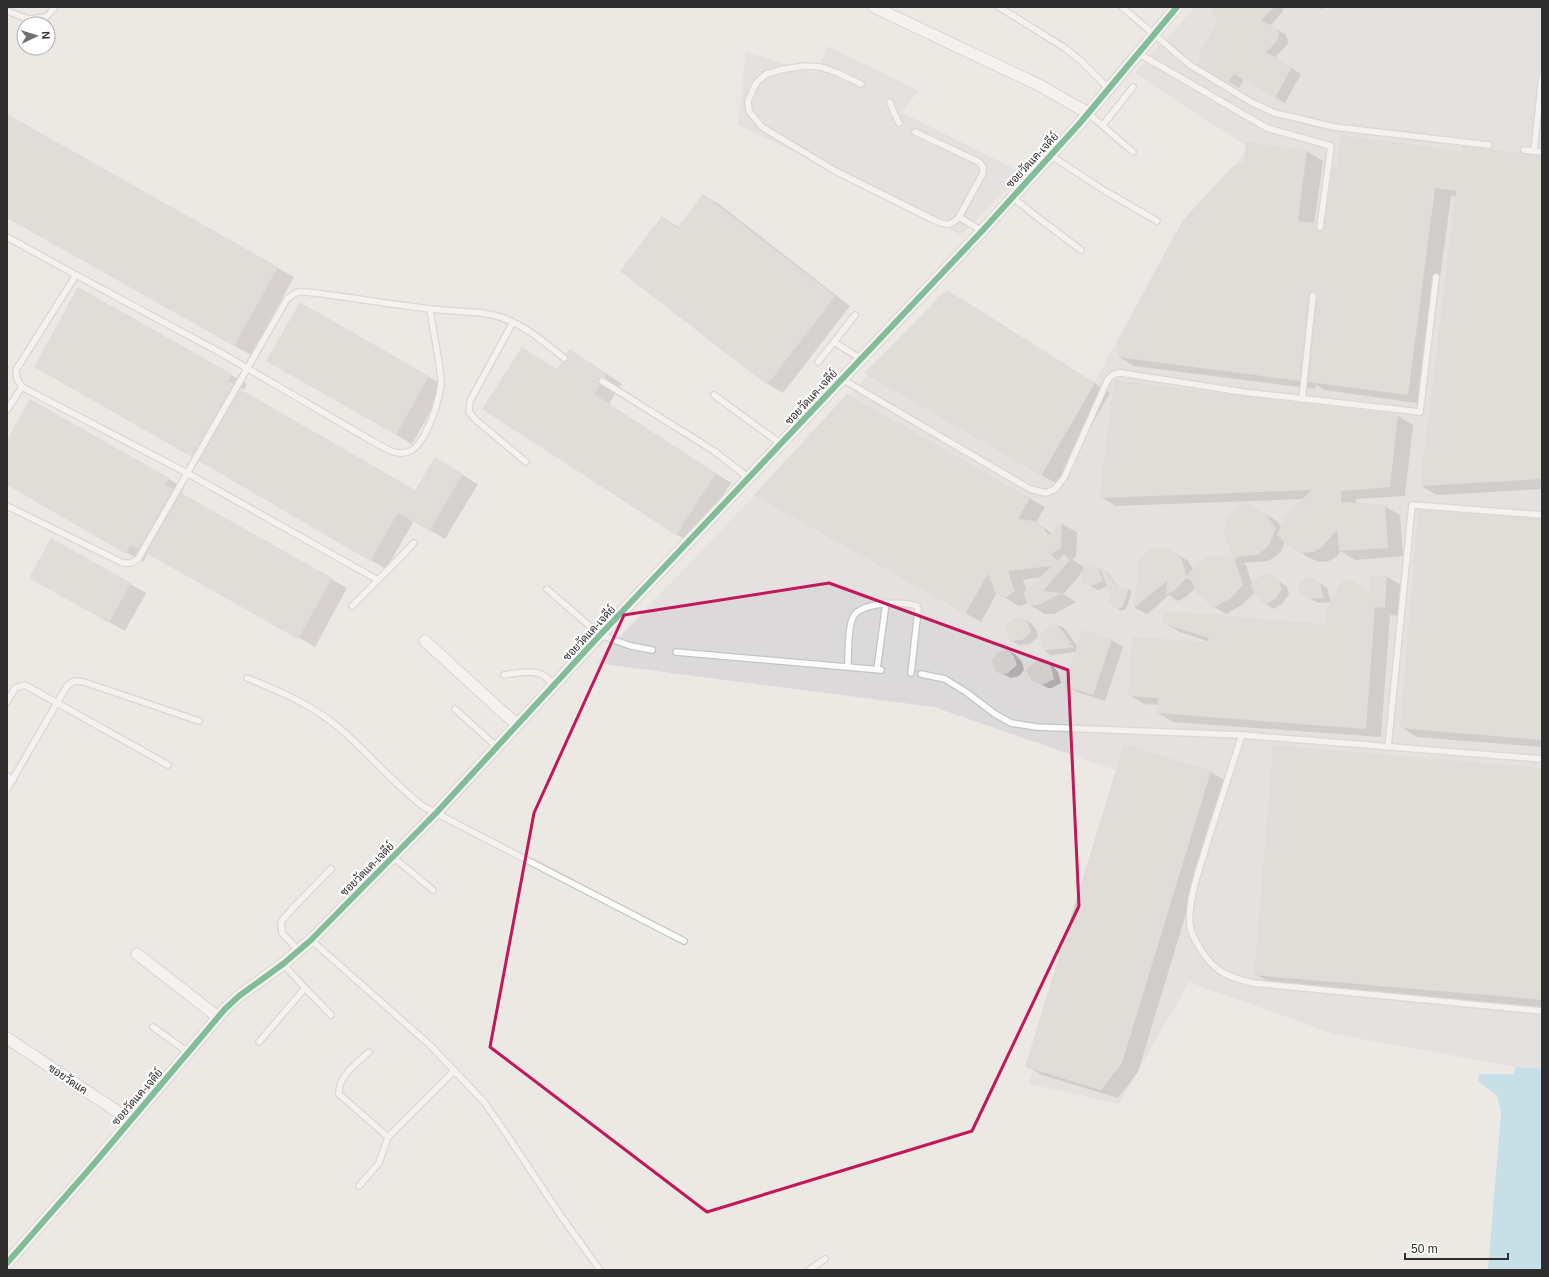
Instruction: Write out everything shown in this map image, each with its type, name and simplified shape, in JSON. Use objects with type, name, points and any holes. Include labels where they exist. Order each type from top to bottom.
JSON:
[{"type":"street","points":[[874,7],[955,47],[1033,82],[1088,113]]},
{"type":"street","name":"ซอยวัดแค-เจดีย์","points":[[7,1263],[93,1165],[218,1017],[239,996],[283,964],[311,940],[437,812],[554,684],[982,231],[1088,113],[1177,7]]},
{"type":"street","points":[[425,641],[517,725]]},
{"type":"street","points":[[137,954],[218,1017]]},
{"type":"street","name":"ซอยวัดแค","points":[[7,1038],[130,1120]]},
{"type":"lane","points":[[7,11],[28,18],[46,17],[55,7]]},
{"type":"lane","points":[[1000,7],[1065,48],[1081,61],[1108,88]]},
{"type":"lane","points":[[1122,7],[1190,65],[1251,102],[1275,113],[1334,127],[1489,145]]},
{"type":"lane","points":[[1138,53],[1267,128],[1332,146],[1320,227]]},
{"type":"lane","points":[[861,84],[821,67],[805,66],[784,69],[766,74],[756,83],[748,101],[749,111],[762,127],[837,172],[944,225],[949,225],[954,223],[959,217],[983,173],[983,167],[979,162],[915,132]]},
{"type":"lane","points":[[1534,151],[1542,76]]},
{"type":"lane","points":[[1103,125],[1133,87]]},
{"type":"lane","points":[[890,102],[900,123]]},
{"type":"lane","points":[[1088,113],[1133,152]]},
{"type":"lane","points":[[1524,150],[1542,152]]},
{"type":"lane","points":[[1050,155],[1099,187],[1157,221]]},
{"type":"lane","points":[[1012,197],[1081,250]]},
{"type":"lane","points":[[959,217],[982,231]]},
{"type":"lane","points":[[7,238],[247,368],[395,453],[408,452],[417,447],[427,432],[436,402],[441,381],[430,309]]},
{"type":"lane","points":[[76,275],[16,370],[17,379],[22,387],[187,473],[378,580]]},
{"type":"lane","points":[[842,379],[1030,489],[1046,493],[1055,489],[1064,478],[1108,379],[1114,374],[1121,373],[1243,392],[1420,412],[1436,276]]},
{"type":"lane","points":[[7,506],[123,563],[131,563],[138,559],[287,299],[296,292],[307,292],[430,309],[502,317],[533,334],[564,358]]},
{"type":"lane","points":[[1302,399],[1313,296]]},
{"type":"lane","points":[[818,362],[855,315]]},
{"type":"lane","points":[[513,322],[470,401],[469,412],[476,420],[526,462]]},
{"type":"lane","points":[[834,342],[861,358]]},
{"type":"lane","points":[[602,381],[714,451],[749,478]]},
{"type":"lane","points":[[7,410],[22,387]]},
{"type":"lane","points":[[714,395],[781,444]]},
{"type":"lane","points":[[1388,747],[1412,505],[1542,515]]},
{"type":"lane","points":[[352,606],[414,543]]},
{"type":"lane","points":[[547,589],[600,635],[631,646],[652,650]]},
{"type":"lane","points":[[848,667],[850,625],[853,617],[858,611],[886,603],[912,604],[917,606],[918,610],[911,673]]},
{"type":"lane","points":[[676,652],[879,669],[886,603]]},
{"type":"lane","points":[[504,675],[521,672],[542,674],[554,684]]},
{"type":"lane","points":[[921,674],[945,679],[966,692],[995,714],[1012,723],[1036,727],[1242,735],[1542,759]]},
{"type":"lane","points":[[247,678],[303,702],[344,732],[408,794],[424,807],[437,812],[684,941]]},
{"type":"lane","points":[[7,789],[56,703],[67,686],[74,681],[84,682],[199,721]]},
{"type":"lane","points":[[7,702],[15,688],[25,685],[168,766]]},
{"type":"lane","points":[[455,709],[497,747]]},
{"type":"lane","points":[[1242,735],[1198,873],[1190,908],[1190,927],[1197,943],[1206,960],[1219,972],[1237,980],[1253,984],[1542,1011]]},
{"type":"lane","points":[[7,776],[13,780]]},
{"type":"lane","points":[[393,857],[433,890]]},
{"type":"lane","points":[[299,950],[282,933],[281,922],[331,869]]},
{"type":"lane","points":[[311,940],[431,1046],[484,1102],[561,1216],[600,1270]]},
{"type":"lane","points":[[283,964],[331,1015]]},
{"type":"lane","points":[[259,1042],[305,988]]},
{"type":"lane","points":[[153,1027],[189,1052]]},
{"type":"lane","points":[[369,1052],[345,1075],[339,1085],[339,1094],[388,1137]]},
{"type":"lane","points":[[359,1186],[379,1163],[388,1137],[454,1071]]},
{"type":"lane","points":[[809,1270],[825,1259]]},
{"type":"highlighted area","points":[[829,583],[1068,670],[1079,906],[972,1131],[707,1212],[490,1047],[534,813],[624,615]]},
{"type":"shaded area","points":[[1195,7],[1542,7],[1542,1070],[1540,1068],[1516,1067],[1334,1034],[1189,982],[1119,1104],[1029,1084],[1121,772],[934,707],[595,663],[845,400],[943,292],[1094,383],[1175,234],[1250,148],[1135,73]]},
{"type":"shaded area","points":[[827,46],[919,91],[901,112],[1023,173],[961,235],[738,124],[746,52],[817,74]]},
{"type":"water","points":[[1516,1067],[1540,1068],[1542,1070],[1542,1270],[1488,1270],[1501,1113],[1497,1096],[1478,1081],[1479,1074],[1513,1074]]},
{"type":"building","points":[[1211,7],[1274,7],[1261,20],[1275,27],[1279,34],[1277,41],[1266,52],[1292,67],[1275,98],[1234,74],[1228,83],[1197,64],[1201,55],[1199,54],[1217,22]]},
{"type":"building","points":[[7,114],[278,267],[234,346],[7,218]]},
{"type":"building","points":[[1341,135],[1461,151],[1462,146],[1542,156],[1542,479],[1420,486],[1456,191],[1435,188],[1408,395],[1308,382],[1317,296],[1314,292],[1311,292],[1309,296],[1300,381],[1117,357],[1119,339],[1183,220],[1234,165],[1243,166],[1246,142],[1307,150],[1298,221],[1316,223],[1316,229],[1320,231],[1324,228],[1333,165],[1337,165]]},
{"type":"building","points":[[703,194],[835,296],[767,385],[620,271],[662,216],[677,228]]},
{"type":"building","points":[[78,287],[232,374],[227,382],[233,385],[192,457],[34,367]]},
{"type":"building","points":[[947,290],[1095,383],[1041,476],[864,373]]},
{"type":"building","points":[[300,302],[429,376],[396,435],[266,361]]},
{"type":"building","points":[[522,347],[557,370],[562,362],[568,360],[566,354],[570,349],[607,374],[604,378],[600,377],[598,379],[598,383],[600,385],[594,394],[716,473],[676,535],[482,409]]},
{"type":"building","points":[[1114,380],[1398,415],[1390,487],[1341,491],[1341,502],[1385,505],[1388,548],[1339,551],[1337,530],[1321,548],[1313,552],[1303,553],[1293,550],[1277,535],[1286,514],[1312,490],[1099,498]]},
{"type":"building","points":[[240,389],[415,490],[435,457],[463,474],[429,531],[398,513],[370,561],[199,461]]},
{"type":"building","points":[[847,394],[1030,498],[1018,519],[1038,523],[1047,536],[1062,522],[1061,548],[1051,554],[1057,561],[1064,554],[1070,560],[1043,591],[1062,593],[1038,605],[1029,606],[1023,593],[1052,566],[1008,571],[1015,591],[1003,598],[996,594],[988,574],[965,614],[754,495]]},
{"type":"building","points":[[30,399],[169,478],[165,485],[173,489],[139,549],[131,545],[126,554],[7,485],[7,440]]},
{"type":"building","points":[[181,493],[332,578],[298,639],[146,553]]},
{"type":"building","points":[[1245,502],[1265,513],[1276,528],[1269,545],[1263,551],[1256,555],[1233,557],[1224,536],[1224,526],[1228,516]]},
{"type":"building","points":[[1418,510],[1542,519],[1542,740],[1400,728]]},
{"type":"building","points":[[51,538],[131,583],[109,623],[29,578]]},
{"type":"building","points":[[1158,547],[1168,548],[1177,553],[1182,560],[1187,577],[1175,590],[1166,595],[1167,581],[1134,608],[1137,588],[1137,566],[1141,557],[1149,550]]},
{"type":"building","points":[[1214,555],[1234,557],[1243,585],[1231,598],[1213,608],[1197,593],[1188,573],[1205,558]]},
{"type":"building","points":[[1089,564],[1098,567],[1103,581],[1089,586],[1083,584],[1080,573],[1085,566]]},
{"type":"building","points":[[1102,568],[1119,588],[1129,588],[1122,608],[1117,609],[1108,602],[1112,599],[1100,569]]},
{"type":"building","points":[[1265,574],[1276,578],[1282,589],[1275,599],[1265,605],[1256,596],[1250,585],[1260,576]]},
{"type":"building","points":[[1370,575],[1387,576],[1385,608],[1375,607],[1366,729],[1157,713],[1158,698],[1128,696],[1132,637],[1208,642],[1209,638],[1163,624],[1164,611],[1325,624],[1326,612],[1340,584],[1343,581],[1352,580],[1369,590]]},
{"type":"building","points":[[1309,577],[1313,577],[1320,583],[1324,598],[1309,599],[1301,594],[1298,588],[1301,581]]},
{"type":"building","points":[[1017,617],[1024,618],[1028,623],[1031,632],[1022,640],[1011,641],[1006,631],[1007,626],[1009,622]]},
{"type":"building","points":[[1056,623],[1071,643],[1067,644],[1076,647],[1042,651],[1044,647],[1039,635],[1047,628],[1055,626]]},
{"type":"building","points":[[1083,629],[1112,639],[1093,695],[1065,686],[1065,681]]},
{"type":"building","points":[[1008,649],[1014,657],[1017,665],[1007,674],[998,673],[994,669],[992,660],[998,652]]},
{"type":"building","points":[[1045,659],[1051,667],[1054,679],[1044,684],[1039,684],[1031,680],[1026,670],[1035,662]]},
{"type":"building","points":[[1124,744],[1211,771],[1122,1063],[1101,1090],[1025,1067]]},
{"type":"building","points":[[1273,745],[1542,768],[1542,1000],[1254,975]]},
{"type":"cycle path","points":[[7,1263],[93,1165],[225,1009],[239,996],[283,964],[311,940],[437,812],[600,635],[982,231],[1080,123],[1177,7]]}]
